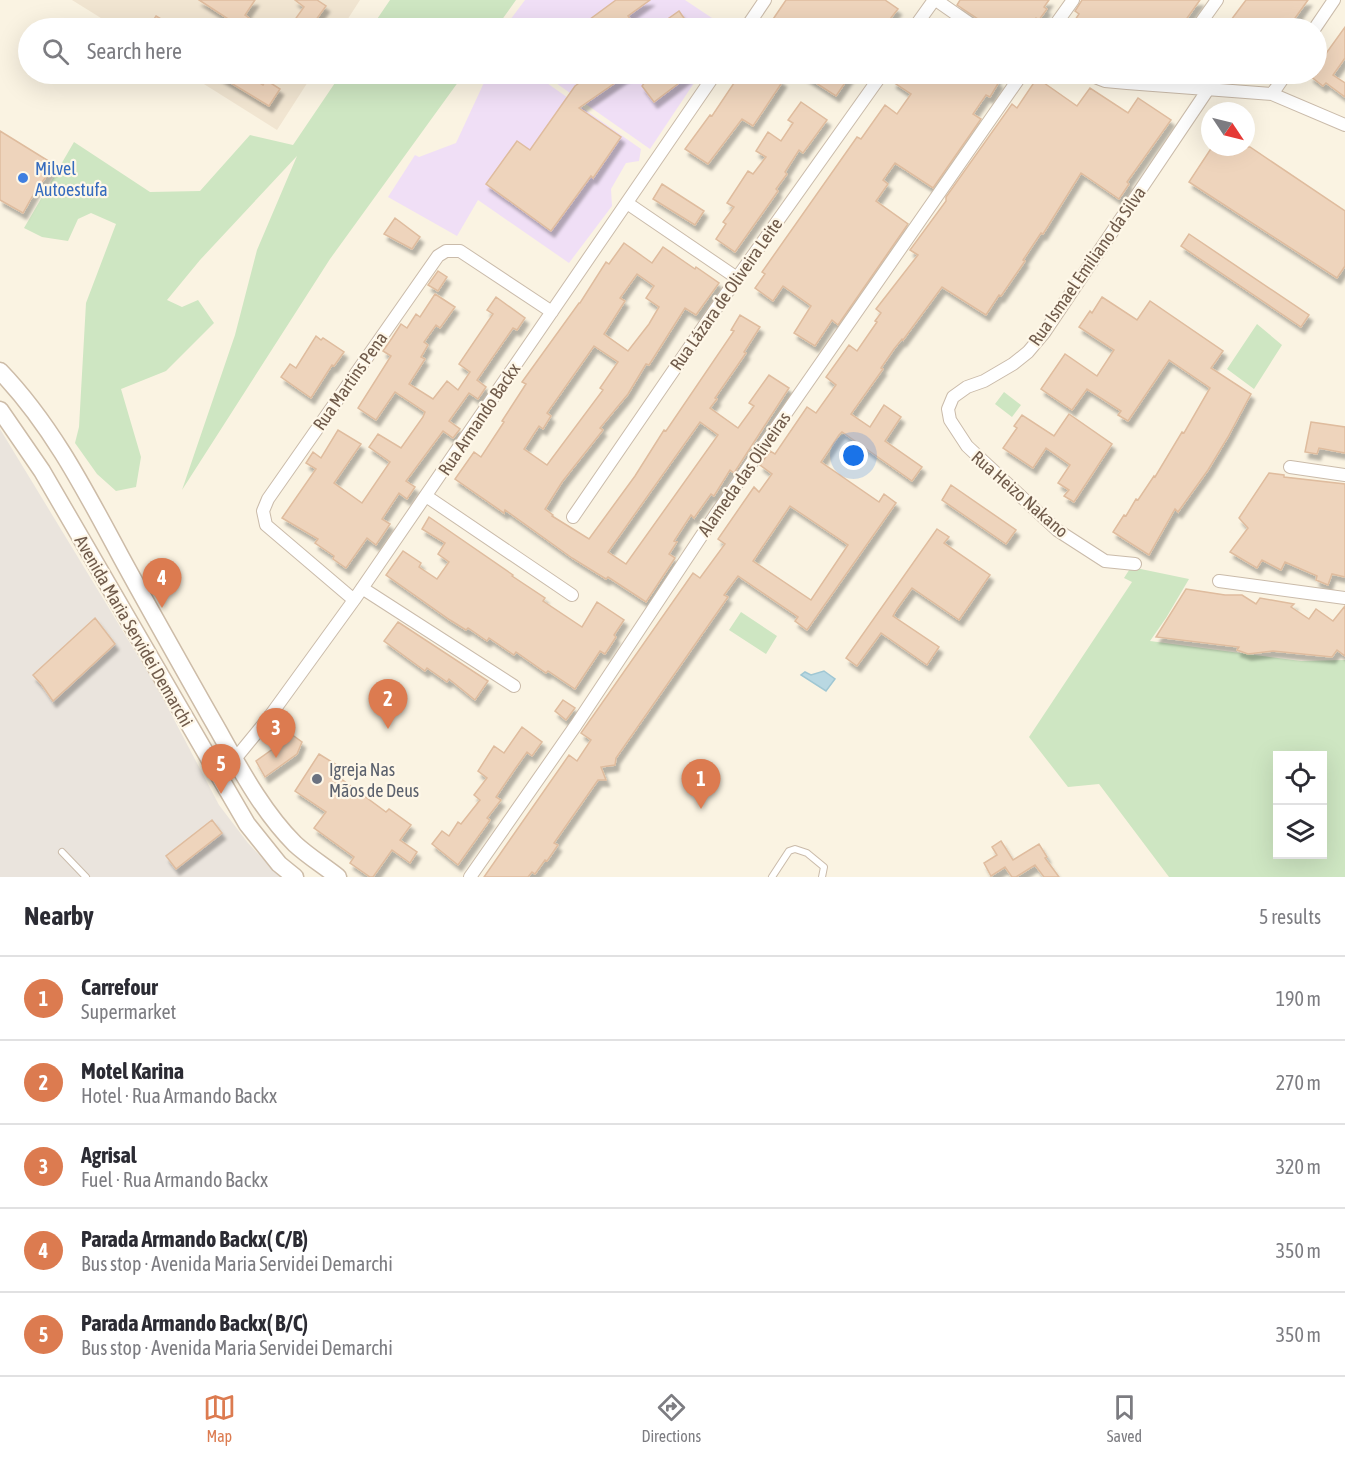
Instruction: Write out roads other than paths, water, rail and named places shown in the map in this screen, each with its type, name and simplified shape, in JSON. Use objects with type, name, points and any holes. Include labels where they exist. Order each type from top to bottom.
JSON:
[{"type":"main road","name":"Avenida Maria Servidei Demarchi","points":[[0,371],[42,422],[89,497],[154,618],[267,810],[288,836],[307,854],[338,877]]},
{"type":"main road","name":"Avenida Maria Servidei Demarchi","points":[[0,410],[42,471],[247,824],[279,864],[295,877]]},
{"type":"street","points":[[753,18],[765,0]]},
{"type":"street","points":[[922,18],[935,0],[961,18]]},
{"type":"street","points":[[1060,18],[1073,0]]},
{"type":"street","points":[[1204,18],[1217,0]]},
{"type":"street","points":[[1322,18],[1334,0]]},
{"type":"street","name":"Rua Armando Backx","points":[[235,759],[267,720],[354,600],[708,84]]},
{"type":"street","name":"Rua Lázara de Oliveira Leite","points":[[573,517],[737,278],[875,84]]},
{"type":"street","name":"Alameda das Oliveiras","points":[[470,877],[576,725],[718,511],[1015,84]]},
{"type":"street","points":[[1136,84],[1272,94],[1345,125]]},
{"type":"street","points":[[1272,94],[1279,84]]},
{"type":"street","name":"Rua Ismael Emiliano da Silva","points":[[950,420],[948,409],[953,397],[967,387],[984,381],[1013,364],[1028,352],[1044,333],[1209,88]]},
{"type":"street","points":[[627,203],[737,278]]},
{"type":"street","name":"Rua Martins Pena","points":[[354,600],[266,525],[263,512],[268,499],[438,256],[446,250],[460,251],[552,312]]},
{"type":"street","name":"Rua Heizo Nakano","points":[[950,420],[967,446],[1057,530],[1105,561],[1135,564]]},
{"type":"street","points":[[1290,467],[1345,475]]},
{"type":"street","points":[[426,496],[572,596]]},
{"type":"street","points":[[1219,581],[1345,598]]},
{"type":"street","points":[[362,588],[514,686]]},
{"type":"lane","points":[[772,877],[789,851],[795,849],[818,860],[824,867],[822,877]]},
{"type":"lane","points":[[62,852],[86,877]]},
{"type":"water","points":[[824,671],[835,679],[826,691],[801,675],[805,672],[811,675]]},
{"type":"place","name":"Milvel Autoestufa","points":[[23,178]]},
{"type":"place","name":"Parada Armando Backx( C/B)","points":[[162,608]]},
{"type":"place","name":"Motel Karina","points":[[388,729]]},
{"type":"place","name":"Agrisal","points":[[276,758]]},
{"type":"place","name":"Igreja Nas Mãos de Deus","points":[[317,779]]},
{"type":"place","name":"Parada Armando Backx( B/C)","points":[[221,794]]},
{"type":"place","name":"Carrefour","points":[[701,809]]}]
